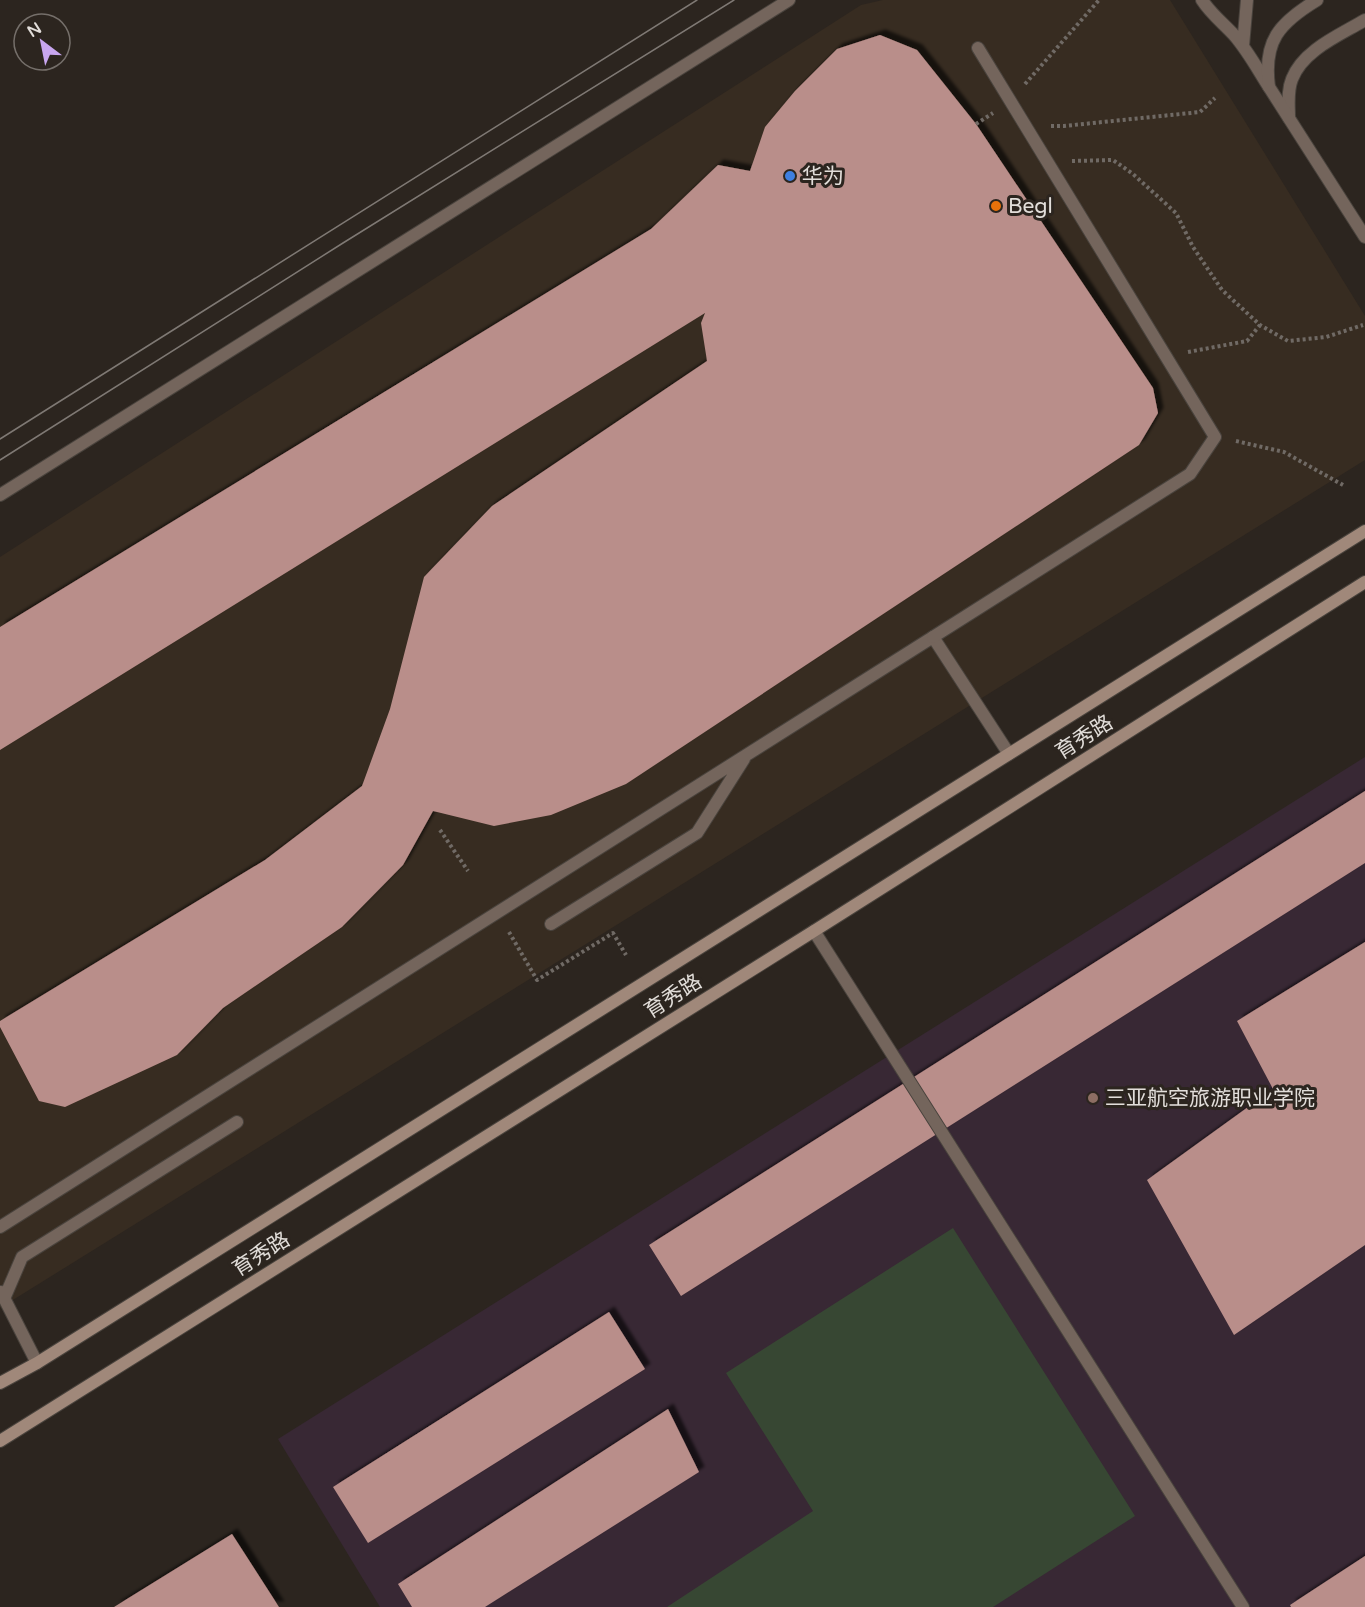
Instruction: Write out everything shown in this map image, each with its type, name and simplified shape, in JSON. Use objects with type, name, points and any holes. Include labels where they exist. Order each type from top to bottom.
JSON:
[{"type":"main road","name":"育秀路","points":[[0,1383],[38,1363],[1365,531]]},
{"type":"main road","name":"育秀路","points":[[0,1441],[814,931],[1365,582]]},
{"type":"street","points":[[0,495],[789,0]]},
{"type":"street","points":[[1202,0],[1243,46],[1365,237]]},
{"type":"street","points":[[1243,46],[1247,0]]},
{"type":"street","points":[[1269,87],[1267,70],[1269,54],[1275,37],[1284,24],[1317,0]]},
{"type":"street","points":[[1289,118],[1292,79],[1301,64],[1314,51],[1365,20]]},
{"type":"street","points":[[0,1227],[1190,474],[1215,436],[978,48]]},
{"type":"street","points":[[933,637],[1010,754]]},
{"type":"street","points":[[551,924],[697,833],[747,755]]},
{"type":"street","points":[[814,931],[1243,1607]]},
{"type":"street","points":[[38,1363],[2,1295],[22,1257],[237,1122]]},
{"type":"path","points":[[976,124],[1010,101],[1099,0]]},
{"type":"path","points":[[1025,126],[1064,126],[1200,112],[1215,98]]},
{"type":"path","points":[[1047,162],[1113,160],[1133,174],[1176,213],[1193,247],[1222,290],[1260,325],[1288,341],[1326,337],[1363,325]]},
{"type":"path","points":[[1166,357],[1247,341],[1260,325]]},
{"type":"path","points":[[1215,436],[1284,452],[1342,485]]},
{"type":"path","points":[[440,830],[468,871]]},
{"type":"path","points":[[509,931],[537,980],[613,933],[627,955]]},
{"type":"shaded area","points":[[883,0],[1170,0],[1365,316],[1365,460],[0,1308],[0,557],[861,5]]},
{"type":"shaded area","name":"三亚航空旅游职业学院","points":[[1365,757],[1365,1607],[380,1607],[278,1439]]},
{"type":"green space","points":[[953,1228],[1135,1516],[993,1607],[667,1607],[813,1511],[726,1373]]},
{"type":"building","points":[[880,35],[917,50],[976,124],[1153,388],[1158,413],[1139,445],[626,784],[551,815],[494,826],[433,811],[403,865],[342,927],[223,1008],[177,1055],[65,1107],[39,1101],[0,1027],[0,1021],[265,860],[362,786],[390,709],[424,577],[492,506],[707,361],[701,323],[705,313],[0,750],[0,627],[651,229],[718,165],[750,171],[765,127],[795,91],[837,49]]},
{"type":"building","points":[[1365,791],[1365,863],[681,1296],[649,1245]]},
{"type":"building","points":[[1365,942],[1365,1245],[1234,1335],[1147,1180],[1273,1089],[1237,1021]]},
{"type":"building","points":[[609,1312],[645,1369],[368,1543],[333,1487]]},
{"type":"building","points":[[668,1409],[699,1472],[485,1607],[412,1607],[398,1584]]},
{"type":"building","points":[[232,1534],[279,1607],[114,1607]]},
{"type":"building","points":[[1365,1556],[1365,1607],[1291,1607],[1290,1605]]},
{"type":"tram line","points":[[0,439],[697,0]]},
{"type":"tram line","points":[[0,460],[734,0]]},
{"type":"place","name":"华为","points":[[790,176]]},
{"type":"place","name":"Begl","points":[[996,206]]},
{"type":"place","name":"三亚航空旅游职业学院","points":[[1093,1098]]}]
